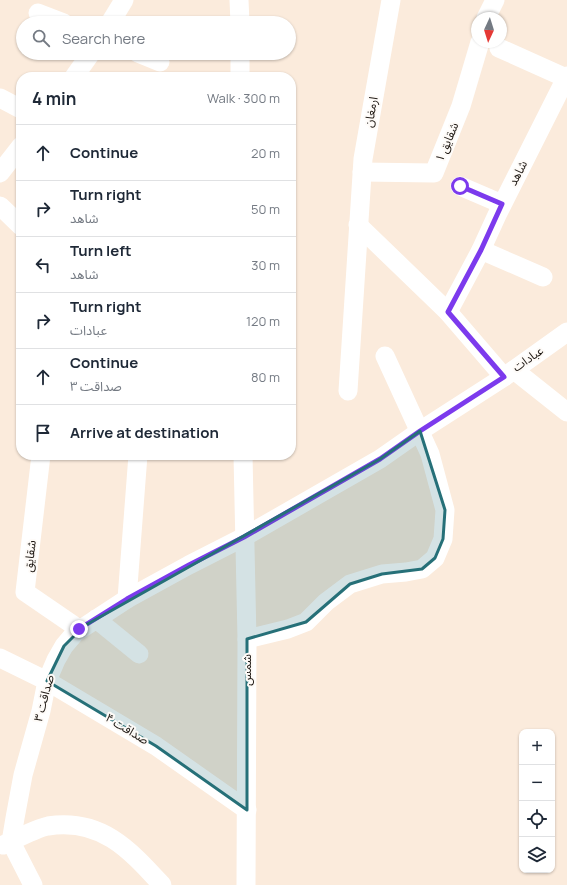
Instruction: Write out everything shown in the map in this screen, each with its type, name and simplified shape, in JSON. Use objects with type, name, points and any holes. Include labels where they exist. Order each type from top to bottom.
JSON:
[{"type":"street","points":[[114,16],[124,0]]},
{"type":"street","points":[[239,0],[240,16]]},
{"type":"street","name":"ارمغان","points":[[348,391],[363,159],[391,0]]},
{"type":"street","points":[[489,12],[495,0]]},
{"type":"street","points":[[38,13],[46,16]]},
{"type":"street","name":"شقایق ۱","points":[[362,172],[434,173],[462,106],[478,48]]},
{"type":"street","points":[[499,48],[566,77]]},
{"type":"street","points":[[155,60],[160,62]]},
{"type":"street","points":[[240,60],[240,72]]},
{"type":"street","name":"شاهد","points":[[448,312],[481,250],[502,204],[566,77]]},
{"type":"street","points":[[0,98],[16,106]]},
{"type":"street","points":[[0,173],[16,152]]},
{"type":"street","points":[[460,186],[502,204]]},
{"type":"street","points":[[0,206],[16,221]]},
{"type":"street","points":[[358,225],[509,373],[567,412]]},
{"type":"street","points":[[481,250],[543,277]]},
{"type":"street","name":"عبادات","points":[[244,537],[380,459],[509,373],[567,332]]},
{"type":"street","points":[[247,639],[288,629],[306,622],[326,602],[350,584],[382,574],[422,569],[435,558],[443,539],[445,510],[430,454],[385,356]]},
{"type":"street","name":"شقایق","points":[[41,460],[25,592],[79,629]]},
{"type":"street","points":[[127,599],[138,460]]},
{"type":"street","name":"شمس","points":[[243,460],[247,639],[246,885]]},
{"type":"street","name":"صداقت ۳","points":[[6,844],[41,711],[47,681],[64,646],[79,629],[127,599],[244,537]]},
{"type":"street","points":[[96,619],[140,654]]},
{"type":"street","name":"صداقت ۴","points":[[0,658],[47,681],[156,746],[247,810]]},
{"type":"street","points":[[33,885],[6,844],[47,826],[73,825],[92,828],[118,842],[162,885]]},
{"type":"highlighted area","points":[[420,431],[445,510],[443,539],[435,558],[422,569],[382,574],[350,584],[306,622],[247,639],[247,810],[156,746],[47,681],[64,646],[84,626],[380,459]]},
{"type":"route","points":[[79,629],[127,599],[244,537],[380,459],[420,431],[504,377],[448,312],[481,250],[502,204],[460,186]]}]
